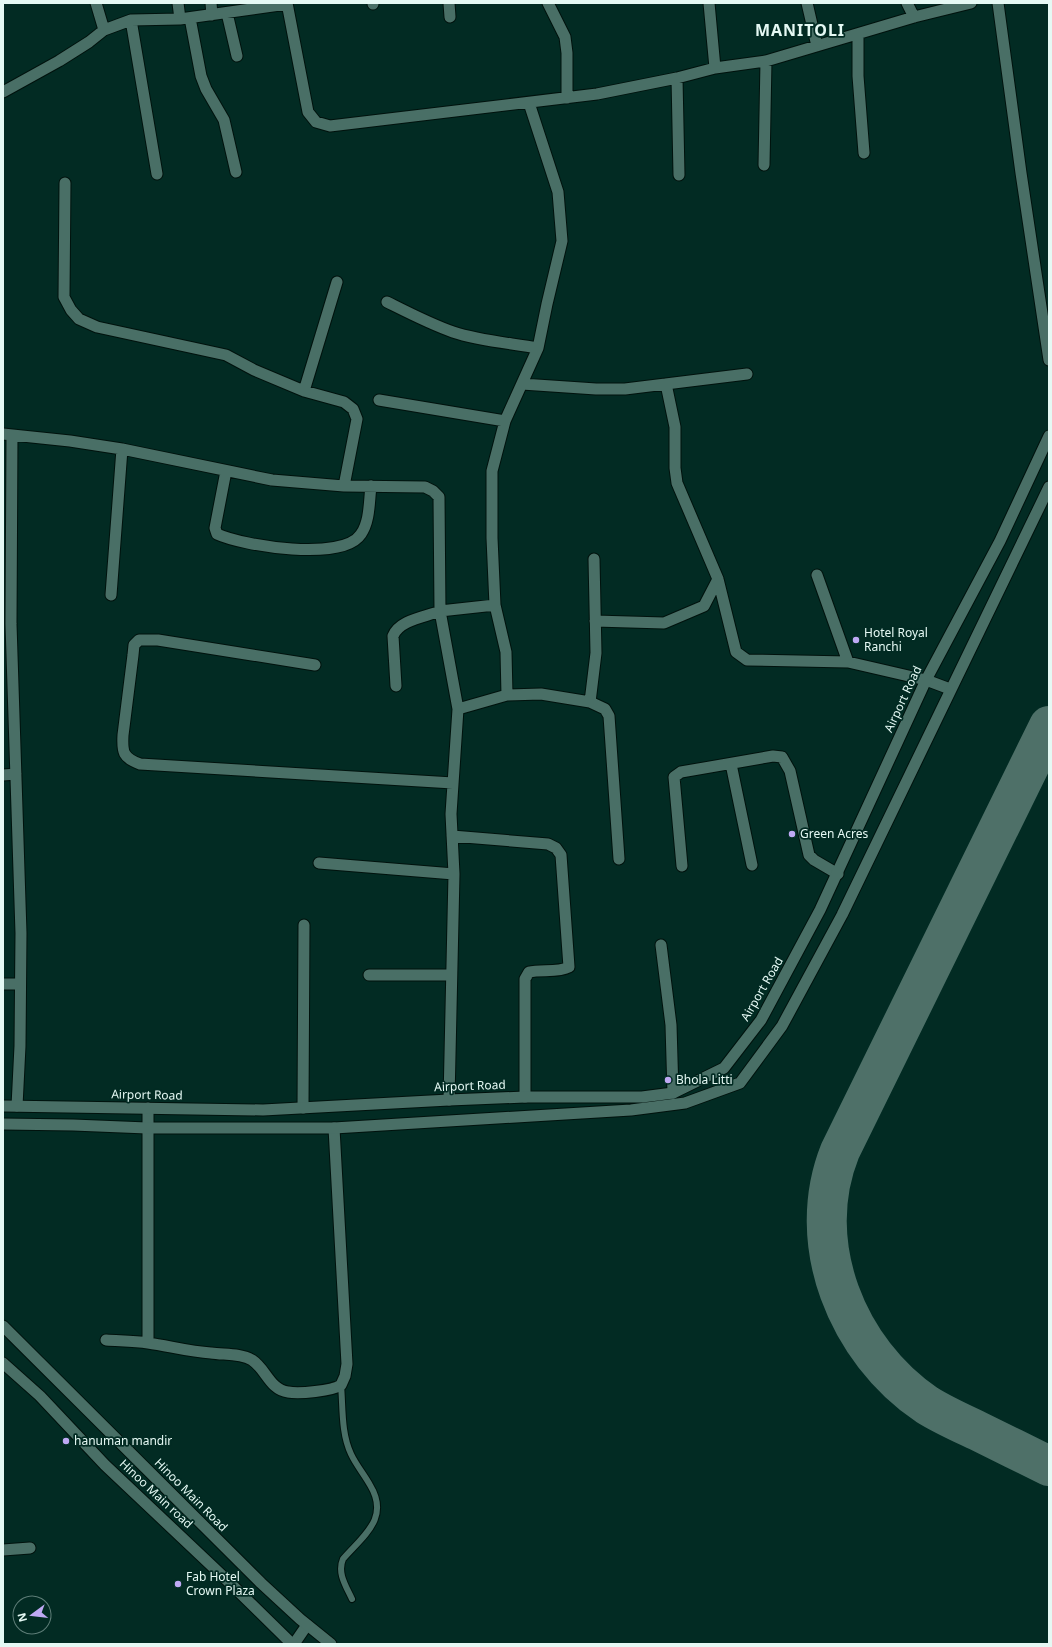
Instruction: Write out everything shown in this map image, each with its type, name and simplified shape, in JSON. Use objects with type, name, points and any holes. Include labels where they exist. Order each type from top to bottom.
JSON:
[{"type":"street","points":[[96,3],[104,30]]},
{"type":"street","points":[[178,3],[185,18],[206,89],[224,120],[236,172]]},
{"type":"street","points":[[211,3],[212,15]]},
{"type":"street","points":[[449,3],[450,17]]},
{"type":"street","points":[[548,3],[565,38],[567,53],[567,98]]},
{"type":"street","points":[[709,3],[715,68]]},
{"type":"street","points":[[807,3],[817,46]]},
{"type":"street","points":[[907,3],[914,17]]},
{"type":"street","points":[[3,92],[59,62],[104,30],[130,20],[185,18],[287,4],[308,112],[316,122],[330,126],[597,94],[677,78],[715,68],[766,61],[914,17],[972,3]]},
{"type":"street","points":[[998,3],[1021,173],[1049,360]]},
{"type":"street","points":[[227,13],[237,56]]},
{"type":"street","points":[[130,20],[157,174]]},
{"type":"street","points":[[858,34],[858,76],[864,153]]},
{"type":"street","points":[[764,165],[766,61]]},
{"type":"street","points":[[677,78],[679,175]]},
{"type":"street","points":[[507,695],[506,652],[495,605],[492,538],[492,471],[505,421],[538,348],[546,304],[562,241],[558,192],[529,103]]},
{"type":"street","points":[[65,183],[64,296],[71,310],[79,319],[97,327],[226,355],[254,370],[304,390],[344,402],[353,409],[357,419],[344,486]]},
{"type":"street","points":[[304,390],[336,282]]},
{"type":"street","points":[[387,302],[423,321],[453,332],[476,338],[538,348]]},
{"type":"street","points":[[522,384],[618,389],[747,374]]},
{"type":"street","points":[[666,384],[675,427],[675,468],[678,482],[718,579],[736,652],[746,660],[848,662],[926,680],[950,689]]},
{"type":"street","points":[[379,400],[505,421]]},
{"type":"street","points":[[17,1106],[20,1046],[21,933],[11,624],[8,435],[70,440],[122,449],[272,480],[344,486],[425,487],[433,491],[439,497],[440,612],[458,709],[453,782],[452,836],[454,874],[449,1100]]},
{"type":"street","name":"Airport Road","points":[[3,1106],[263,1110],[525,1097],[642,1097],[673,1093],[724,1068],[761,1020],[817,916],[838,874],[926,680],[1000,541],[1049,436]]},
{"type":"street","points":[[111,595],[122,449]]},
{"type":"street","points":[[226,471],[215,528],[217,534],[268,547],[296,550],[333,547],[350,543],[358,538],[367,519],[371,486]]},
{"type":"street","points":[[3,1124],[147,1128],[334,1128],[631,1110],[685,1103],[740,1083],[782,1026],[842,915],[1049,487]]},
{"type":"street","points":[[590,702],[596,653],[594,559]]},
{"type":"street","points":[[817,576],[848,662]]},
{"type":"street","points":[[595,621],[664,623],[704,606],[718,579]]},
{"type":"street","points":[[396,686],[393,636],[396,629],[404,624],[440,612],[495,605]]},
{"type":"street","points":[[314,665],[158,640],[139,640],[134,646],[123,735],[124,754],[127,759],[140,764],[453,782]]},
{"type":"street","points":[[458,709],[507,695],[541,694],[590,702],[605,709],[609,716],[619,859]]},
{"type":"street","points":[[682,866],[674,777],[681,772],[773,756],[782,757],[790,771],[809,855],[814,860],[838,874]]},
{"type":"street","points":[[731,764],[752,865]]},
{"type":"street","points":[[3,775],[16,774]]},
{"type":"street","points":[[452,836],[548,844],[556,848],[560,855],[569,967],[564,970],[537,970],[529,972],[525,979],[525,1097]]},
{"type":"street","points":[[319,863],[454,874]]},
{"type":"street","points":[[303,1108],[304,925]]},
{"type":"street","points":[[661,945],[671,1025],[673,1093]]},
{"type":"street","points":[[369,975],[451,975]]},
{"type":"street","points":[[3,984],[20,984]]},
{"type":"street","points":[[148,1108],[148,1343]]},
{"type":"street","points":[[106,1340],[148,1343],[211,1354],[227,1354],[243,1357],[253,1360],[271,1382],[279,1389],[287,1392],[327,1390],[341,1385],[345,1376],[347,1364],[334,1128]]},
{"type":"street","name":"Hinoo Main Road","points":[[3,1326],[80,1401],[261,1583],[331,1644]]},
{"type":"street","name":"Hinoo Main road","points":[[3,1363],[40,1396],[105,1465],[293,1644]]},
{"type":"street","points":[[3,1550],[30,1548]]},
{"type":"street","points":[[293,1644],[307,1624]]},
{"type":"lane","points":[[341,1385],[346,1440],[350,1453],[370,1485],[378,1505],[377,1516],[371,1528],[343,1559],[341,1564],[342,1578],[352,1599]]},
{"type":"taxiway","points":[[1049,726],[840,1151],[830,1186],[827,1222],[830,1258],[840,1292],[855,1325],[874,1355],[899,1382],[927,1405],[1049,1466]]},
{"type":"place","name":"Hotel Royal Ranchi","points":[[856,640]]},
{"type":"place","name":"Green Acres","points":[[792,834]]},
{"type":"place","name":"Bhola Litti","points":[[668,1080]]},
{"type":"place","name":"hanuman mandir","points":[[66,1441]]},
{"type":"place","name":"Fab Hotel Crown Plaza","points":[[178,1584]]},
{"type":"district","name":"MANITOLI","points":[[800,30]]}]
